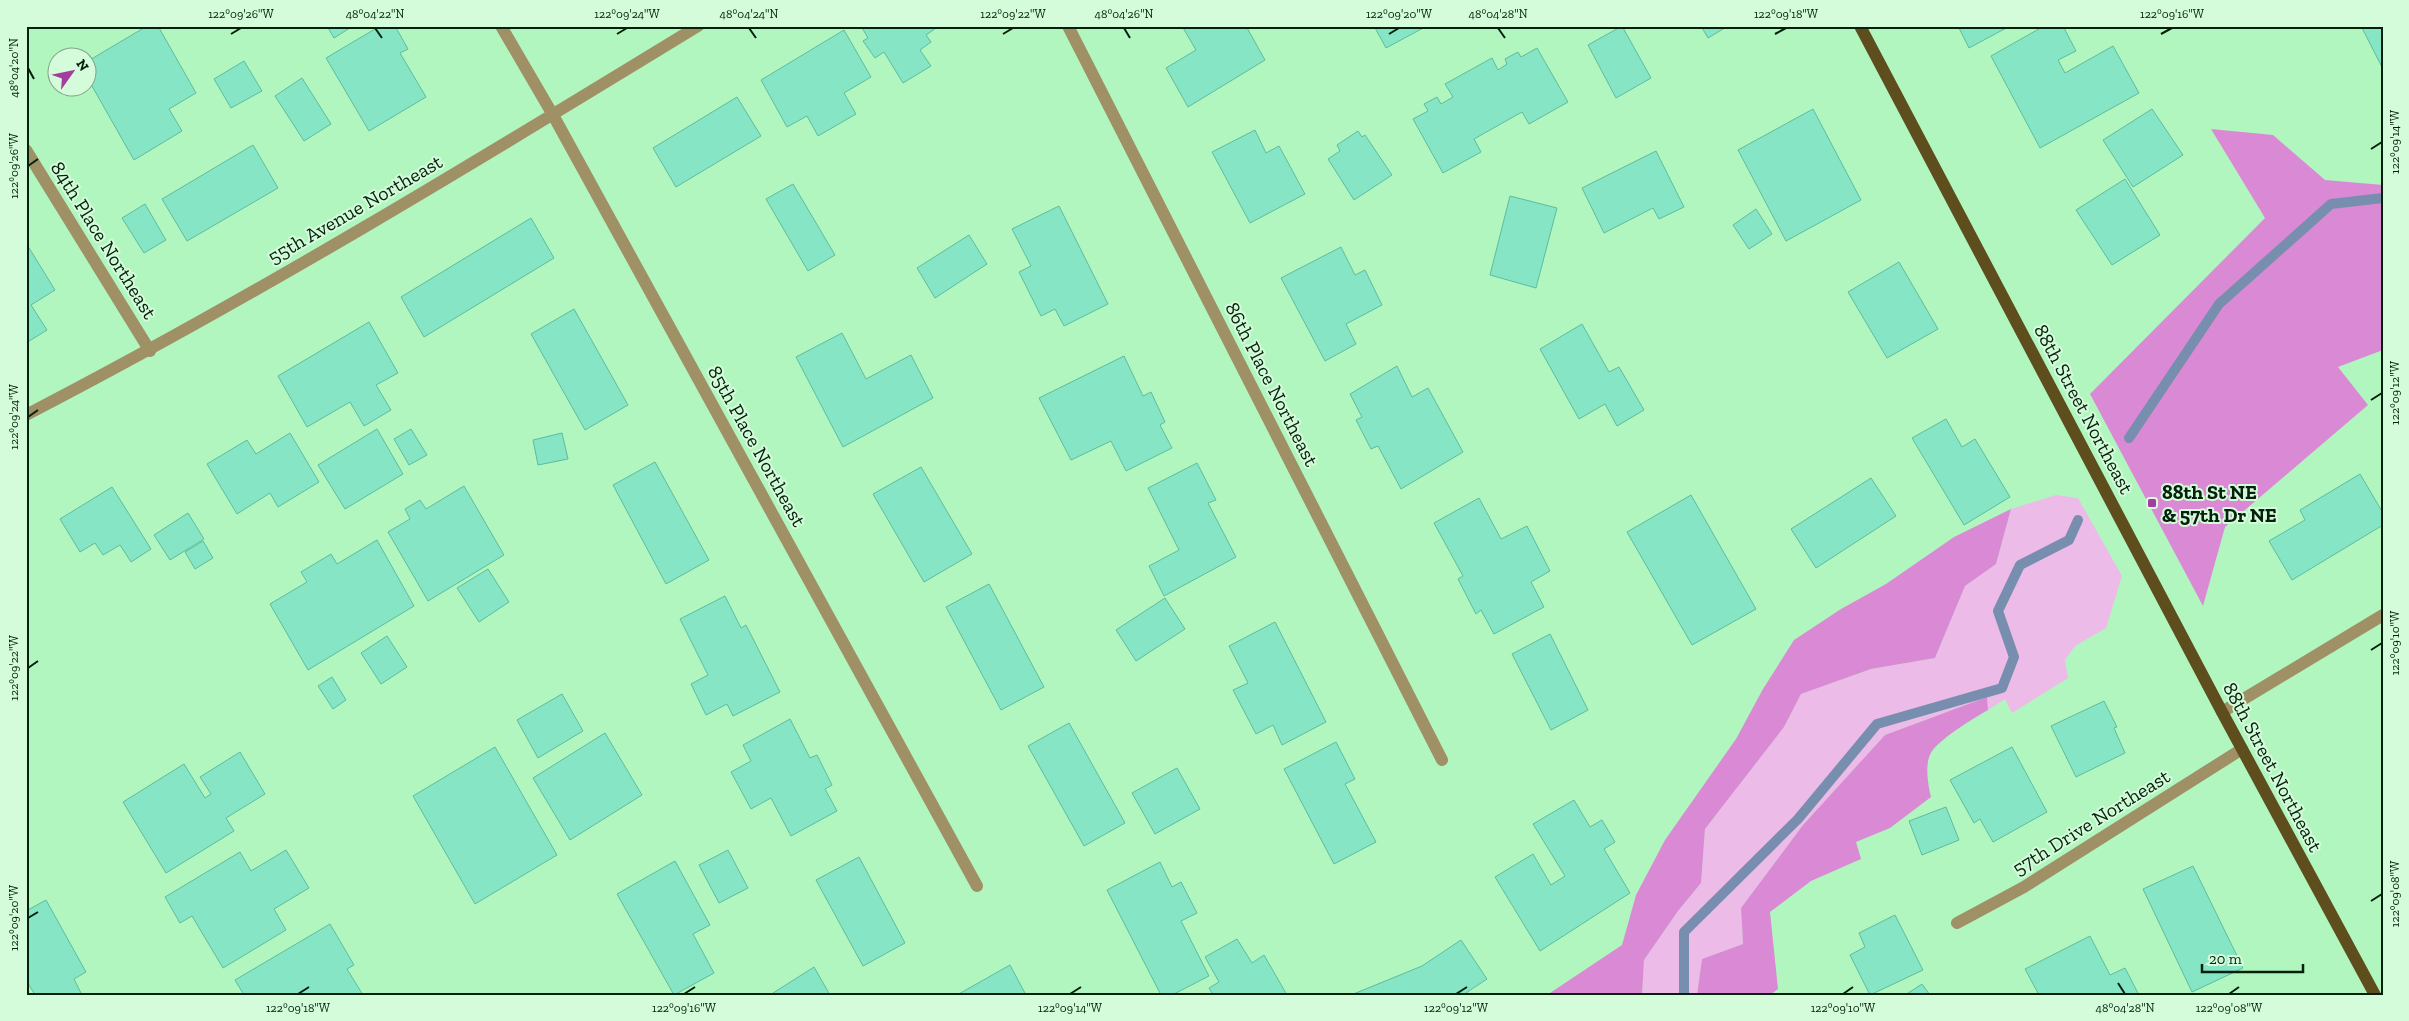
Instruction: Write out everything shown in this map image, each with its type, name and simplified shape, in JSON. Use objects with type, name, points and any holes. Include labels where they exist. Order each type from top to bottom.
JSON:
[{"type":"main road","name":"88th Street Northeast","points":[[1860,26],[2222,712],[2375,995]]},
{"type":"street","name":"85th Place Northeast","points":[[500,26],[553,115],[977,886]]},
{"type":"street","name":"55th Avenue Northeast","points":[[26,415],[150,351],[553,115],[698,26]]},
{"type":"street","name":"86th Place Northeast","points":[[1068,26],[1442,760]]},
{"type":"street","name":"84th Place Northeast","points":[[26,150],[150,351]]},
{"type":"street","points":[[2222,712],[2383,615]]},
{"type":"street","name":"57th Drive Northeast","points":[[1957,923],[2024,887],[2242,748]]},
{"type":"shaded area","points":[[2211,129],[2273,135],[2325,180],[2383,185],[2383,350],[2338,367],[2368,405],[2225,527],[2203,606],[2090,394],[2265,218]]},
{"type":"shaded area","points":[[2056,495],[2078,498],[2122,576],[2106,628],[2075,646],[2065,660],[2068,678],[2012,713],[2005,699],[1988,710],[1987,697],[1885,735],[1803,825],[1741,908],[1743,944],[1702,959],[1697,995],[1642,995],[1644,960],[1678,911],[1701,883],[1705,829],[1784,727],[1801,694],[1871,669],[1935,658],[1965,586],[1996,564],[2011,509]]},
{"type":"shaded area","points":[[2011,509],[1996,564],[1965,586],[1935,658],[1871,669],[1801,694],[1784,727],[1705,829],[1701,883],[1678,911],[1644,960],[1642,995],[1547,995],[1622,945],[1636,895],[1665,840],[1736,739],[1763,689],[1794,640],[1841,609],[1886,584],[1954,537]]},
{"type":"shaded area","points":[[1987,697],[1988,710],[1950,734],[1932,751],[1927,767],[1931,797],[1890,828],[1856,842],[1861,859],[1811,881],[1770,912],[1778,989],[1770,995],[1697,995],[1702,959],[1743,944],[1741,908],[1803,825],[1885,735]]},
{"type":"building","points":[[147,26],[158,26],[196,93],[169,109],[182,131],[134,160],[98,97],[98,55]]},
{"type":"building","points":[[327,26],[353,26],[334,38]]},
{"type":"building","points":[[380,26],[395,26],[408,49],[400,53],[426,97],[369,131],[326,58]]},
{"type":"building","points":[[861,26],[939,26],[926,35],[931,42],[920,50],[931,66],[903,83],[884,52],[875,58],[863,41],[868,38]]},
{"type":"building","points":[[1182,26],[1246,26],[1265,60],[1188,107],[1166,68],[1196,50]]},
{"type":"building","points":[[1374,26],[1427,26],[1386,48]]},
{"type":"building","points":[[1622,26],[1651,78],[1616,98],[1588,45]]},
{"type":"building","points":[[1701,26],[1728,26],[1708,38]]},
{"type":"building","points":[[1958,26],[2010,26],[1969,48]]},
{"type":"building","points":[[2044,26],[2063,26],[2076,51],[2058,60],[2065,73],[2113,46],[2139,93],[2040,148],[1991,56]]},
{"type":"building","points":[[2361,26],[2383,26],[2383,69]]},
{"type":"building","points":[[844,30],[871,77],[844,93],[856,114],[818,136],[807,116],[787,127],[761,80]]},
{"type":"building","points":[[1537,48],[1568,102],[1529,124],[1522,112],[1474,139],[1481,152],[1443,173],[1413,119],[1428,111],[1424,104],[1437,97],[1441,104],[1453,97],[1445,84],[1492,58],[1498,70],[1507,64],[1505,59],[1518,52],[1521,57]]},
{"type":"building","points":[[244,61],[262,91],[231,108],[214,79]]},
{"type":"building","points":[[302,78],[331,124],[304,141],[275,96]]},
{"type":"building","points":[[737,97],[761,136],[676,187],[653,148]]},
{"type":"building","points":[[1813,109],[1861,200],[1786,241],[1738,150]]},
{"type":"building","points":[[2152,109],[2183,155],[2133,187],[2103,140]]},
{"type":"building","points":[[1255,130],[1266,153],[1279,146],[1305,194],[1250,223],[1212,152]]},
{"type":"building","points":[[1358,131],[1362,137],[1365,135],[1392,175],[1354,200],[1328,159],[1340,151],[1337,145]]},
{"type":"building","points":[[253,145],[278,188],[187,241],[162,199]]},
{"type":"building","points":[[1656,151],[1684,207],[1659,219],[1653,208],[1604,233],[1582,188]]},
{"type":"building","points":[[2125,179],[2160,235],[2112,265],[2076,210]]},
{"type":"building","points":[[793,184],[835,255],[808,271],[766,199]]},
{"type":"building","points":[[1510,196],[1557,208],[1536,288],[1490,275]]},
{"type":"building","points":[[145,204],[166,240],[144,253],[122,218]]},
{"type":"building","points":[[1059,206],[1108,304],[1064,326],[1055,309],[1041,316],[1019,272],[1031,266],[1012,229]]},
{"type":"building","points":[[1756,209],[1772,234],[1749,249],[1733,225]]},
{"type":"building","points":[[531,218],[554,258],[424,337],[401,297]]},
{"type":"building","points":[[969,235],[987,264],[935,298],[917,268]]},
{"type":"building","points":[[26,243],[55,290],[31,305],[47,330],[26,343]]},
{"type":"building","points":[[1341,247],[1355,275],[1365,270],[1382,305],[1346,324],[1356,344],[1325,361],[1281,278]]},
{"type":"building","points":[[1899,262],[1938,329],[1887,358],[1848,292]]},
{"type":"building","points":[[574,309],[628,405],[585,430],[531,334]]},
{"type":"building","points":[[369,322],[398,373],[376,385],[391,410],[364,426],[350,402],[307,427],[278,376]]},
{"type":"building","points":[[1582,324],[1609,372],[1619,367],[1644,410],[1617,426],[1605,404],[1579,419],[1540,349]]},
{"type":"building","points":[[842,333],[866,379],[911,355],[933,398],[843,447],[796,357]]},
{"type":"building","points":[[1124,356],[1143,396],[1151,392],[1165,422],[1160,425],[1172,448],[1126,471],[1111,441],[1071,460],[1039,398]]},
{"type":"building","points":[[1397,366],[1412,397],[1428,388],[1463,452],[1401,489],[1378,446],[1371,449],[1356,420],[1362,417],[1350,394]]},
{"type":"building","points":[[1946,419],[1962,447],[1975,439],[2010,497],[1964,525],[1912,438]]},
{"type":"building","points":[[377,429],[403,474],[345,509],[318,465]]},
{"type":"building","points":[[411,429],[427,455],[409,465],[394,439]]},
{"type":"building","points":[[290,433],[319,482],[278,507],[270,493],[237,514],[207,464],[247,440],[256,454]]},
{"type":"building","points":[[562,433],[568,459],[538,465],[533,440]]},
{"type":"building","points":[[655,462],[709,560],[666,584],[613,485]]},
{"type":"building","points":[[1197,463],[1216,500],[1208,503],[1236,557],[1164,596],[1149,566],[1179,550],[1148,488]]},
{"type":"building","points":[[921,467],[972,554],[924,582],[873,494]]},
{"type":"building","points":[[2360,474],[2383,513],[2383,525],[2292,580],[2269,541],[2305,520],[2300,510]]},
{"type":"building","points":[[1871,478],[1896,516],[1816,568],[1791,529]]},
{"type":"building","points":[[464,486],[504,555],[428,601],[388,532],[410,519],[405,509],[420,500],[426,509]]},
{"type":"building","points":[[112,487],[151,549],[131,562],[120,545],[103,555],[95,543],[80,552],[60,519]]},
{"type":"building","points":[[1691,495],[1756,609],[1692,645],[1627,532]]},
{"type":"building","points":[[1479,498],[1501,539],[1527,526],[1550,571],[1531,582],[1544,607],[1494,634],[1481,610],[1476,614],[1458,579],[1463,576],[1434,523]]},
{"type":"building","points":[[188,513],[204,539],[170,560],[154,535]]},
{"type":"building","points":[[377,540],[414,606],[308,670],[270,604],[307,582],[301,572],[331,554],[337,564]]},
{"type":"building","points":[[203,541],[213,558],[195,569],[185,552]]},
{"type":"building","points":[[488,569],[509,602],[479,622],[457,588]]},
{"type":"building","points":[[989,584],[1044,687],[1001,710],[946,607]]},
{"type":"building","points":[[725,596],[741,628],[746,625],[780,692],[733,716],[727,704],[706,715],[691,684],[708,675],[680,619]]},
{"type":"building","points":[[1165,598],[1185,629],[1136,661],[1116,630]]},
{"type":"building","points":[[1275,622],[1326,722],[1282,745],[1273,725],[1256,734],[1233,690],[1248,683],[1229,646]]},
{"type":"building","points":[[1550,634],[1588,710],[1551,730],[1512,654]]},
{"type":"building","points":[[387,636],[407,667],[381,684],[361,653]]},
{"type":"building","points":[[332,677],[346,700],[333,709],[318,686]]},
{"type":"building","points":[[562,694],[583,731],[538,758],[517,720]]},
{"type":"building","points":[[2104,701],[2117,727],[2114,728],[2125,753],[2076,777],[2051,726]]},
{"type":"building","points":[[790,719],[810,758],[817,755],[832,785],[825,789],[837,811],[791,836],[771,798],[751,809],[731,772],[751,761],[743,745]]},
{"type":"building","points":[[1069,723],[1125,823],[1084,846],[1028,746]]},
{"type":"building","points":[[605,733],[642,795],[570,840],[533,778]]},
{"type":"building","points":[[1336,742],[1355,779],[1345,784],[1376,842],[1334,864],[1284,769]]},
{"type":"building","points":[[495,747],[557,855],[475,904],[413,796]]},
{"type":"building","points":[[2012,747],[2047,812],[1993,842],[1980,819],[1974,823],[1950,780]]},
{"type":"building","points":[[240,752],[265,794],[226,818],[234,831],[166,873],[123,802],[184,764],[205,798],[211,794],[200,777]]},
{"type":"building","points":[[1177,768],[1200,809],[1155,834],[1132,793]]},
{"type":"building","points":[[1574,800],[1590,827],[1602,820],[1615,842],[1604,849],[1630,893],[1540,951],[1495,877],[1533,854],[1551,885],[1565,876],[1533,824]]},
{"type":"building","points":[[1946,807],[1959,840],[1922,855],[1909,821]]},
{"type":"building","points":[[286,850],[309,888],[274,909],[286,930],[223,968],[192,916],[180,923],[165,897],[240,852],[251,871]]},
{"type":"building","points":[[728,850],[748,888],[719,903],[699,865]]},
{"type":"building","points":[[859,857],[905,943],[863,966],[816,880]]},
{"type":"building","points":[[675,861],[710,925],[693,934],[714,973],[674,995],[617,894]]},
{"type":"building","points":[[1160,862],[1172,887],[1181,882],[1197,913],[1181,921],[1209,976],[1172,995],[1161,995],[1107,890]]},
{"type":"building","points":[[2193,866],[2243,968],[2192,992],[2143,889]]},
{"type":"building","points":[[46,900],[86,972],[74,979],[82,995],[35,995],[26,980],[26,911]]},
{"type":"building","points":[[1895,915],[1923,970],[1870,995],[1850,955],[1865,947],[1859,933]]},
{"type":"building","points":[[330,924],[354,965],[347,969],[363,995],[244,995],[235,980]]},
{"type":"building","points":[[2090,936],[2110,975],[2125,968],[2139,995],[2039,995],[2025,969]]},
{"type":"building","points":[[1237,939],[1252,963],[1264,955],[1287,995],[1213,995],[1209,988],[1219,982],[1205,957]]},
{"type":"building","points":[[1461,940],[1487,979],[1463,995],[1351,995],[1422,966]]},
{"type":"building","points":[[1010,965],[1026,995],[957,995]]},
{"type":"building","points":[[814,967],[830,995],[770,995]]},
{"type":"building","points":[[1922,984],[1930,995],[1905,995]]},
{"type":"waterway","points":[[2129,438],[2219,304],[2331,204],[2383,198]]},
{"type":"waterway","points":[[1684,995],[1684,932],[1798,819],[1877,724],[2002,688],[2014,657],[1998,611],[2020,565],[2069,540],[2078,520]]},
{"type":"place","name":"88th St NE & 57th Dr NE","points":[[2152,503]]}]
